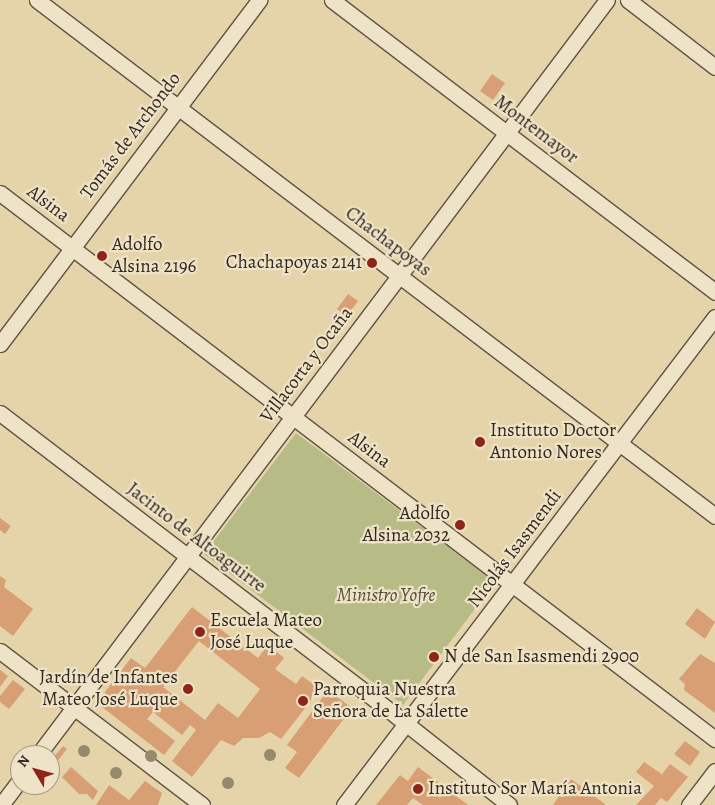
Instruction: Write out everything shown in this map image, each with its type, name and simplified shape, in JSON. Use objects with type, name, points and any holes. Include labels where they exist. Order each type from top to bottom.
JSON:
[{"type":"street","name":"Chachapoyas","points":[[38,0],[715,516]]},
{"type":"street","name":"Tomás de Archondo","points":[[0,344],[259,0]]},
{"type":"street","name":"Montemayor","points":[[332,0],[715,292]]},
{"type":"street","name":"Villacorta y Ocaña","points":[[46,745],[607,0]]},
{"type":"street","points":[[628,0],[715,67]]},
{"type":"street","name":"Alsina","points":[[0,193],[715,739]]},
{"type":"street","name":"Nicolás Isasmendi","points":[[344,805],[715,317]]},
{"type":"street","name":"Jacinto de Altoaguirre","points":[[0,413],[509,805]]},
{"type":"street","points":[[0,651],[202,805]]},
{"type":"street","points":[[689,805],[715,770]]},
{"type":"street","points":[[1,805],[10,793]]},
{"type":"green space","name":"Ministro Yofre","points":[[296,433],[495,582],[403,705],[204,554]]},
{"type":"building","points":[[492,74],[505,83],[493,100],[480,91]]},
{"type":"building","points":[[348,294],[358,301],[347,316],[337,309]]},
{"type":"building","points":[[0,518],[11,526],[5,534],[0,530]]},
{"type":"building","points":[[0,576],[6,580],[4,587],[33,609],[13,636],[0,626]]},
{"type":"building","points":[[192,607],[258,658],[268,645],[284,658],[275,669],[296,684],[302,676],[320,689],[281,739],[270,732],[259,738],[243,738],[234,746],[221,740],[192,777],[172,761],[196,730],[190,725],[182,735],[153,712],[147,719],[175,741],[164,755],[102,707],[105,692],[131,658],[145,668]],"holes":[[[199,641],[260,689],[238,718],[218,703],[205,720],[163,687]]]},
{"type":"building","points":[[697,608],[715,622],[705,639],[685,624]]},
{"type":"building","points":[[700,654],[715,663],[715,713],[684,690],[685,684],[679,679]]},
{"type":"building","points":[[0,670],[8,676],[0,687]]},
{"type":"building","points":[[13,680],[25,689],[9,709],[0,702],[0,696]]},
{"type":"building","points":[[328,690],[352,708],[299,778],[285,768],[297,752],[287,745]]},
{"type":"building","points":[[685,741],[700,752],[690,766],[674,754]]},
{"type":"building","points":[[63,746],[67,749],[60,758],[60,750]]},
{"type":"building","points":[[644,762],[666,777],[662,774],[670,764],[688,777],[667,802],[661,798],[655,805],[636,805],[654,786],[636,772]]},
{"type":"building","points":[[71,767],[98,791],[93,800],[87,794],[79,794],[62,777]]},
{"type":"building","name":"Instituto Sor María Antonia","points":[[418,767],[468,805],[423,805],[413,798],[407,805],[376,805],[400,775],[408,781]]},
{"type":"building","points":[[571,779],[605,804],[553,805]]},
{"type":"building","points":[[145,781],[162,793],[158,805],[96,805],[109,785],[129,800]]},
{"type":"place","name":"Adolfo Alsina 2196","points":[[102,256]]},
{"type":"place","name":"Chachapoyas 2141","points":[[372,263]]},
{"type":"place","name":"Instituto Doctor Antonio Nores","points":[[480,442]]},
{"type":"place","name":"Adolfo Alsina 2032","points":[[460,525]]},
{"type":"place","name":"Escuela Mateo José Luque","points":[[200,632]]},
{"type":"place","name":"N de San Isasmendi 2900","points":[[434,657]]},
{"type":"place","name":"Jardín de Infantes Mateo José Luque","points":[[188,689]]},
{"type":"place","name":"Parroquia Nuestra Señora de La Salette","points":[[303,701]]},
{"type":"place","name":"Instituto Sor María Antonia","points":[[418,789]]}]
